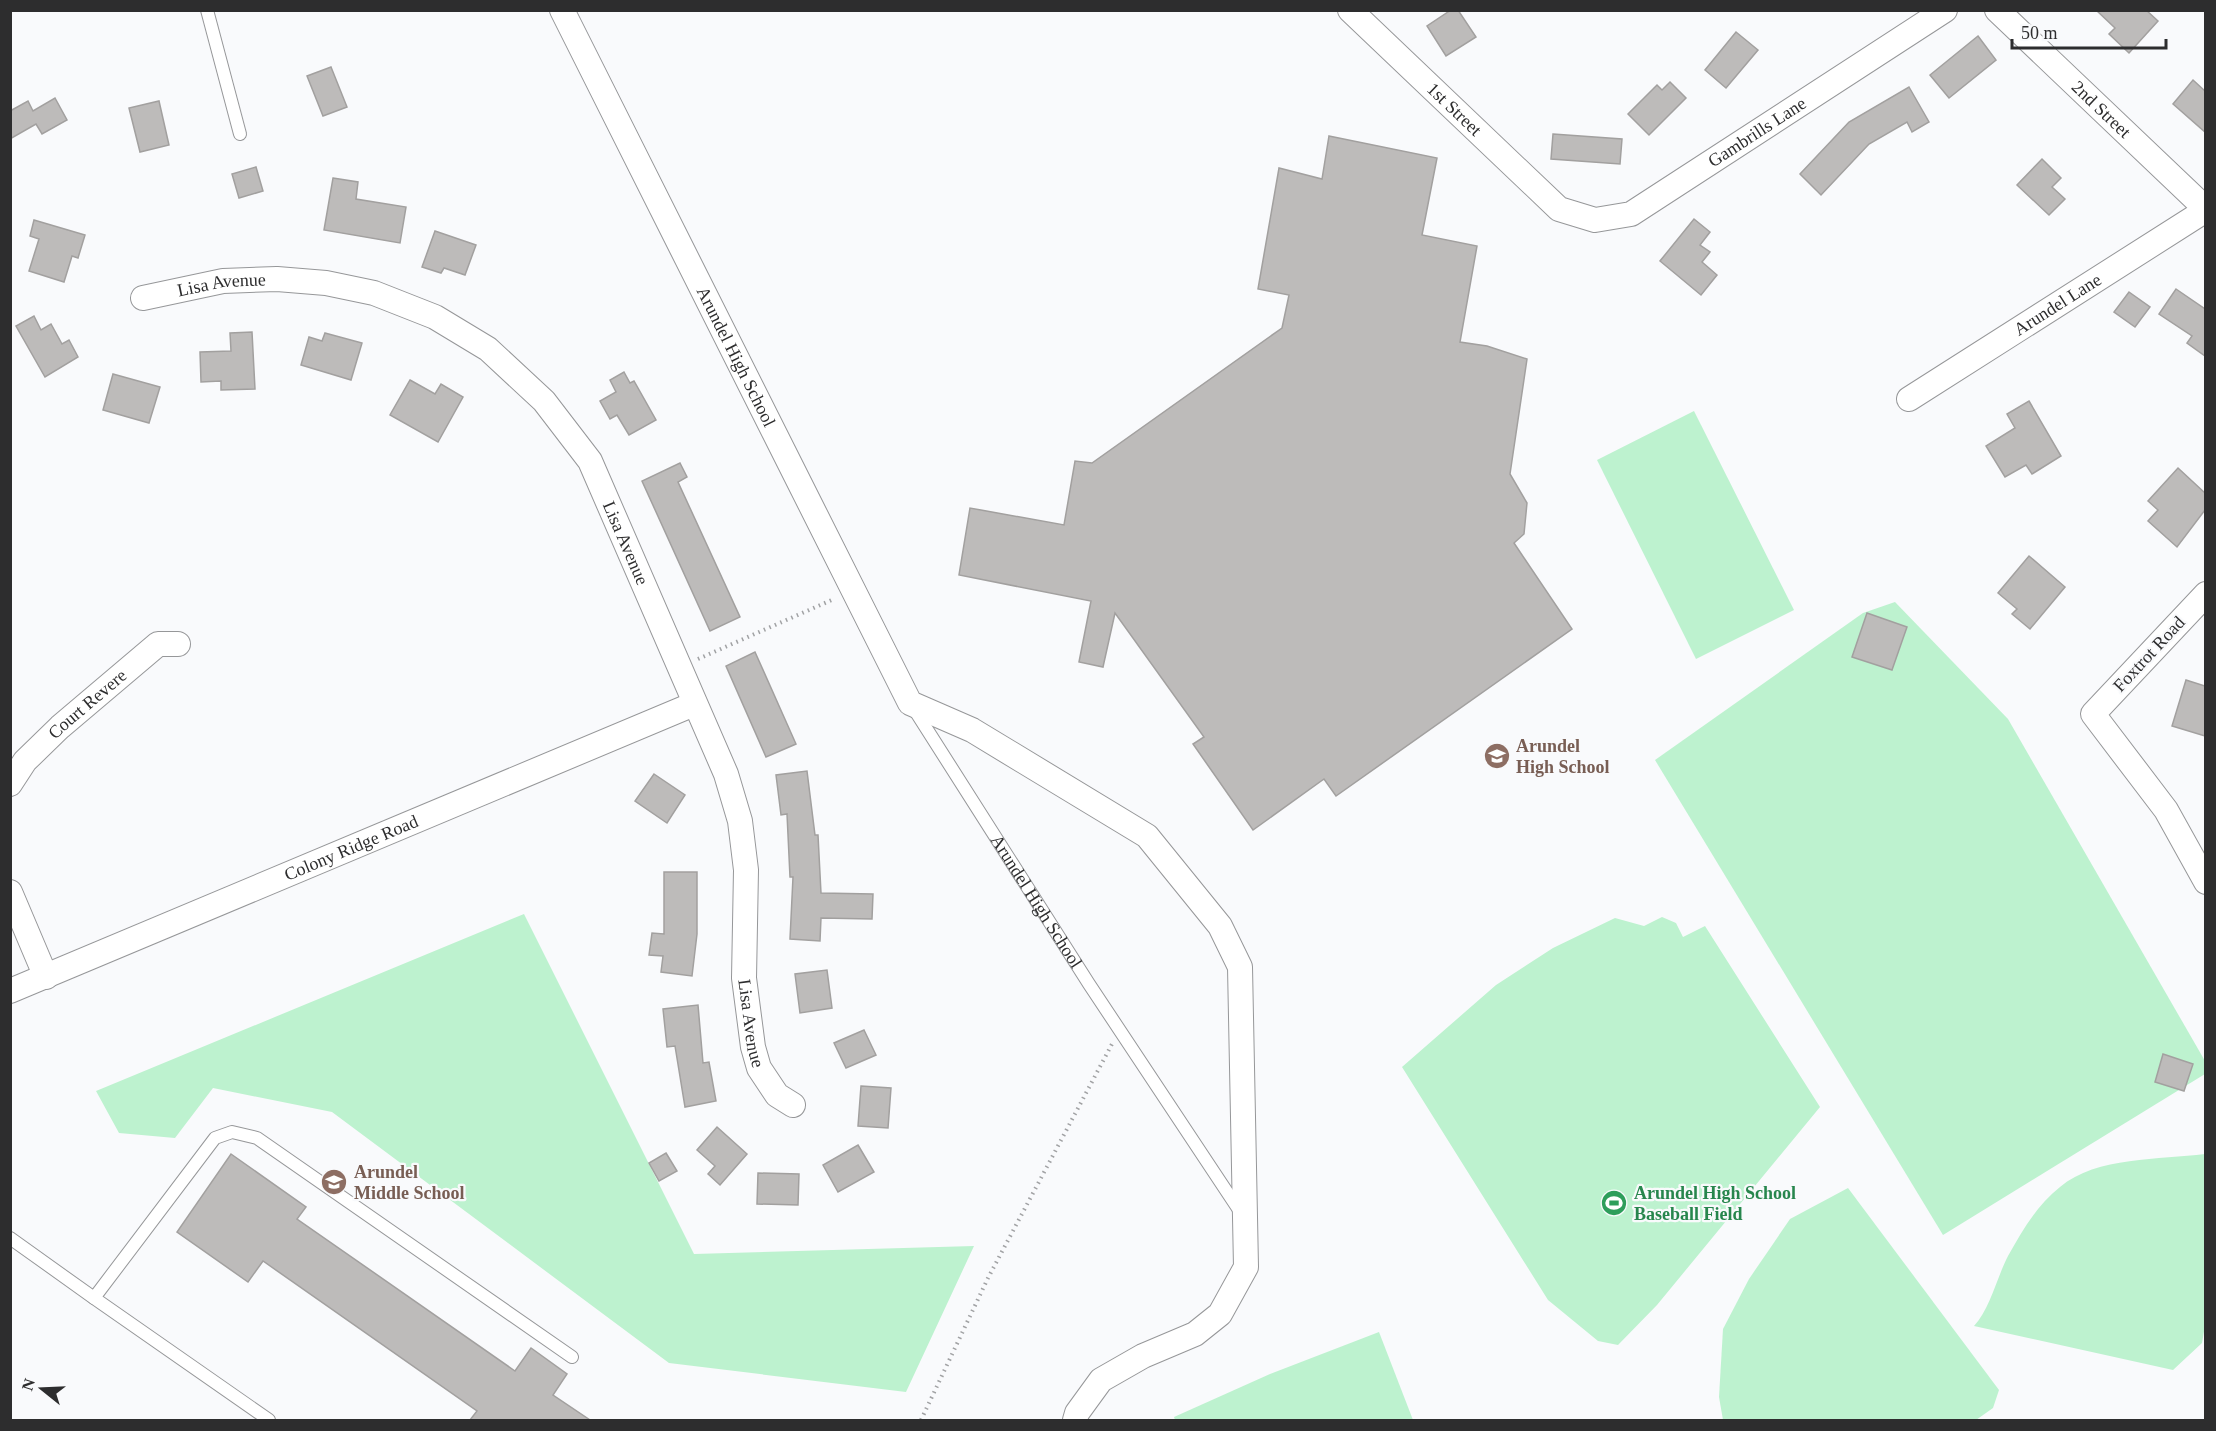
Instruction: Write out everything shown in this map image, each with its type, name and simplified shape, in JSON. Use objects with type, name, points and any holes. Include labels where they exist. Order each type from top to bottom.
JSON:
[{"type":"street","name":"Arundel High School","points":[[562,10],[910,703]]},
{"type":"street","name":"Gambrills Lane","points":[[1559,209],[1595,220],[1631,213],[1945,10]]},
{"type":"street","name":"2nd Street","points":[[1997,10],[2205,210]]},
{"type":"street","name":"1st Street","points":[[1356,12],[1559,209]]},
{"type":"street","name":"Arundel Lane","points":[[1909,399],[2205,210]]},
{"type":"street","name":"Lisa Avenue","points":[[143,298],[223,281],[277,279],[326,283],[374,293],[435,317],[488,349],[544,401],[590,461],[726,774],[740,821],[746,870],[744,978],[753,1047],[759,1068],[777,1095],[794,1105]]},
{"type":"street","name":"Foxtrot Road","points":[[2205,594],[2093,714],[2166,810],[2205,882]]},
{"type":"street","name":"Court Revere","points":[[10,784],[25,761],[60,727],[158,644],[178,644]]},
{"type":"street","points":[[910,703],[972,730],[1147,836],[1220,926],[1240,967],[1246,1267],[1220,1314],[1195,1334],[1143,1356],[1101,1380],[1077,1413],[1075,1420]]},
{"type":"street","name":"Colony Ridge Road","points":[[10,991],[694,704]]},
{"type":"street","points":[[10,892],[46,976]]},
{"type":"lane","points":[[207,10],[240,134]]},
{"type":"lane","name":"Arundel High School","points":[[910,703],[1119,1030],[1245,1218]]},
{"type":"lane","points":[[94,1298],[215,1138],[232,1132],[257,1137],[572,1357]]},
{"type":"lane","points":[[10,1238],[268,1420]]},
{"type":"path","points":[[678,668],[854,590]]},
{"type":"path","points":[[921,1420],[988,1278],[1119,1030]]},
{"type":"green space","points":[[1694,411],[1794,610],[1696,659],[1597,460]]},
{"type":"green space","points":[[1895,602],[2008,719],[2205,1061],[2205,1074],[1943,1235],[1655,760],[1863,613]]},
{"type":"green space","points":[[524,914],[694,1254],[974,1246],[906,1392],[669,1363],[332,1112],[213,1088],[175,1138],[119,1133],[96,1091]]},
{"type":"green space","name":"Arundel High School Baseball Field","points":[[1662,917],[1676,923],[1683,937],[1705,926],[1820,1107],[1657,1305],[1618,1345],[1598,1341],[1548,1300],[1402,1067],[1496,985],[1553,948],[1615,918],[1644,926]]},
{"type":"green space","points":[[2205,1154],[2206,1320],[2202,1343],[2173,1370],[1974,1326],[1985,1311],[2004,1264],[2019,1237],[2037,1210],[2060,1187],[2075,1177],[2110,1165]]},
{"type":"green space","points":[[1848,1188],[1999,1390],[1993,1408],[1976,1420],[1723,1420],[1719,1397],[1723,1329],[1749,1279],[1790,1219]]},
{"type":"green space","points":[[1379,1332],[1413,1420],[1175,1420],[1174,1417],[1270,1374]]},
{"type":"building","points":[[1451,10],[1458,10],[1476,37],[1446,56],[1427,26]]},
{"type":"building","points":[[2096,10],[2146,10],[2158,21],[2129,53],[2109,34],[2115,28]]},
{"type":"building","points":[[1736,32],[1758,50],[1726,88],[1705,70]]},
{"type":"building","points":[[1978,36],[1996,60],[1949,98],[1930,75]]},
{"type":"building","points":[[331,67],[347,107],[323,116],[307,76]]},
{"type":"building","points":[[2193,80],[2205,91],[2205,132],[2173,104]]},
{"type":"building","points":[[1670,82],[1686,98],[1649,135],[1628,114],[1657,85],[1662,90]]},
{"type":"building","points":[[1909,87],[1929,122],[1912,132],[1907,122],[1869,144],[1821,195],[1800,174],[1849,122]]},
{"type":"building","points":[[55,98],[67,120],[42,134],[36,124],[10,139],[10,111],[28,101],[33,111]]},
{"type":"building","points":[[159,101],[169,145],[140,152],[129,108]]},
{"type":"building","points":[[1553,134],[1622,139],[1620,164],[1551,159]]},
{"type":"building","points":[[1329,136],[1437,158],[1422,235],[1477,246],[1460,342],[1487,346],[1527,359],[1510,474],[1527,503],[1524,534],[1514,543],[1572,629],[1336,796],[1324,779],[1253,830],[1193,744],[1204,737],[1115,613],[1103,667],[1079,662],[1091,601],[959,575],[970,508],[1064,525],[1075,461],[1092,463],[1282,328],[1289,295],[1258,289],[1279,168],[1322,179]]},
{"type":"building","points":[[2042,159],[2061,178],[2052,187],[2065,199],[2049,215],[2017,185]]},
{"type":"building","points":[[256,167],[263,191],[239,198],[232,174]]},
{"type":"building","points":[[333,178],[358,182],[356,199],[406,207],[400,243],[324,230]]},
{"type":"building","points":[[1694,219],[1710,232],[1700,245],[1710,252],[1702,262],[1717,275],[1701,295],[1660,261]]},
{"type":"building","points":[[34,220],[85,235],[78,258],[72,256],[64,282],[29,271],[39,239],[30,236]]},
{"type":"building","points":[[435,231],[476,245],[465,275],[444,268],[441,273],[422,267]]},
{"type":"building","points":[[2176,289],[2205,309],[2205,356],[2187,343],[2192,336],[2159,314]]},
{"type":"building","points":[[2129,292],[2150,307],[2135,327],[2114,312]]},
{"type":"building","points":[[34,316],[41,330],[51,324],[62,344],[69,340],[78,357],[45,377],[16,326]]},
{"type":"building","points":[[252,332],[255,389],[221,390],[221,381],[201,382],[200,352],[231,351],[230,333]]},
{"type":"building","points":[[325,333],[362,343],[351,380],[301,365],[309,337],[322,341]]},
{"type":"building","points":[[624,372],[630,383],[634,381],[656,420],[629,435],[617,415],[610,419],[600,401],[616,392],[610,380]]},
{"type":"building","points":[[113,374],[160,387],[149,423],[103,410]]},
{"type":"building","points":[[410,380],[435,394],[441,384],[463,397],[438,442],[390,415]]},
{"type":"building","points":[[2029,401],[2061,456],[2032,474],[2026,465],[2005,477],[1986,446],[2015,428],[2007,414]]},
{"type":"building","points":[[680,463],[687,477],[678,482],[740,617],[710,631],[642,481]]},
{"type":"building","points":[[2178,468],[2205,493],[2205,510],[2177,547],[2148,521],[2158,510],[2148,501]]},
{"type":"building","points":[[2029,556],[2065,587],[2030,629],[2012,614],[2017,609],[1998,593]]},
{"type":"building","points":[[1867,613],[1907,627],[1892,670],[1852,657]]},
{"type":"building","points":[[755,652],[796,744],[766,757],[726,666]]},
{"type":"building","points":[[2186,680],[2205,686],[2205,736],[2172,726]]},
{"type":"building","points":[[807,771],[815,835],[818,835],[821,893],[873,894],[872,919],[821,918],[820,941],[790,939],[793,877],[790,877],[787,814],[781,815],[776,775]]},
{"type":"building","points":[[654,774],[685,795],[667,823],[635,801]]},
{"type":"building","points":[[664,872],[697,872],[697,934],[692,976],[661,972],[663,956],[649,955],[652,933],[664,934]]},
{"type":"building","points":[[827,970],[832,1008],[800,1013],[795,974]]},
{"type":"building","points":[[698,1005],[703,1063],[709,1062],[716,1101],[685,1107],[675,1046],[667,1047],[663,1009]]},
{"type":"building","points":[[864,1030],[876,1055],[846,1068],[834,1043]]},
{"type":"building","points":[[2163,1054],[2193,1064],[2184,1091],[2155,1082]]},
{"type":"building","points":[[861,1086],[891,1088],[888,1128],[858,1126]]},
{"type":"building","points":[[717,1127],[747,1154],[720,1185],[708,1174],[715,1166],[697,1150]]},
{"type":"building","points":[[858,1145],[874,1172],[838,1192],[823,1165]]},
{"type":"building","points":[[666,1153],[677,1171],[659,1181],[649,1163]]},
{"type":"building","name":"Arundel Middle School","points":[[231,1154],[306,1207],[297,1219],[515,1371],[531,1348],[567,1374],[553,1395],[590,1420],[470,1420],[477,1411],[263,1261],[248,1282],[177,1232]]},
{"type":"building","points":[[758,1173],[799,1174],[798,1205],[757,1204]]},
{"type":"place","name":"Arundel High School","points":[[1497,756]]},
{"type":"place","name":"Arundel Middle School","points":[[334,1182]]},
{"type":"place","name":"Arundel High School Baseball Field","points":[[1614,1203]]}]
